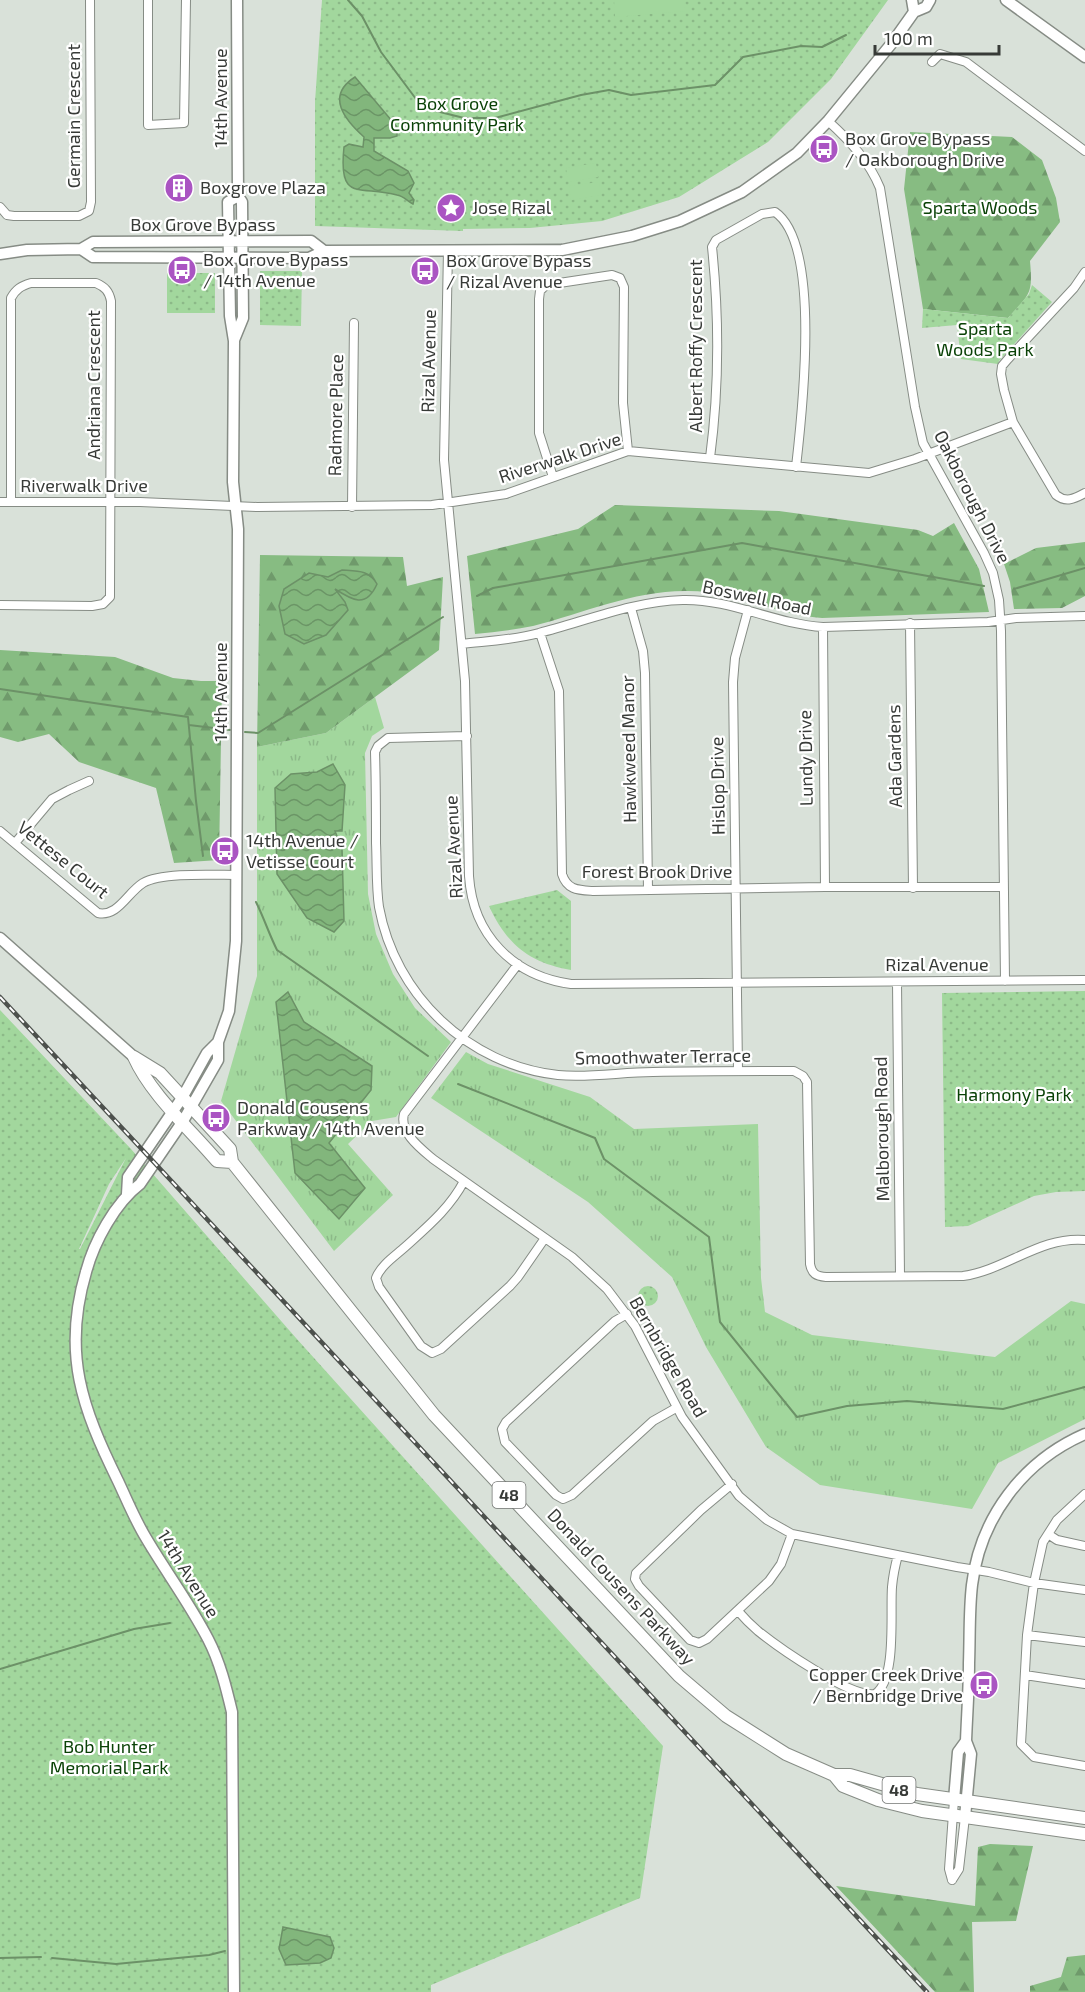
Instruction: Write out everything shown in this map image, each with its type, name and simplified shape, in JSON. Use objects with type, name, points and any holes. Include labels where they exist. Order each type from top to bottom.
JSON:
[{"type":"main road","name":"14th Avenue","points":[[234,341],[243,318],[242,202],[238,196],[237,0]]},
{"type":"main road","points":[[912,0],[914,12]]},
{"type":"main road","name":"Box Grove Bypass","points":[[81,249],[93,257],[309,258],[324,251],[562,250],[632,236],[680,221],[750,187],[796,153],[828,122],[914,12],[926,7],[930,0]]},
{"type":"main road","points":[[1007,0],[1085,57]]},
{"type":"main road","name":"14th Avenue","points":[[234,1992],[232,1712],[224,1678],[208,1639],[145,1536],[102,1450],[79,1384],[75,1320],[80,1290],[89,1260],[104,1230],[127,1194],[140,1184],[183,1121],[218,1060],[218,1042],[230,999],[236,941],[238,529],[233,482],[234,341],[230,316],[228,202],[238,196]]},
{"type":"main road","name":"Box Grove Bypass","points":[[0,254],[27,250],[81,249],[93,242],[311,241],[324,251]]},
{"type":"main road","name":"Donald Cousens Parkway","points":[[0,938],[134,1057],[160,1073],[230,1149],[232,1162],[434,1415],[679,1677],[726,1716],[786,1754],[834,1775],[850,1775],[918,1794],[1085,1818]]},
{"type":"main road","name":"14th Avenue","points":[[127,1194],[128,1177],[182,1098],[207,1053],[218,1042]]},
{"type":"main road","name":"Donald Cousens Parkway","points":[[134,1057],[140,1070],[217,1161],[232,1162]]},
{"type":"main road","points":[[959,1816],[960,1801],[969,1790],[971,1754],[966,1741],[972,1586],[985,1535],[1010,1492],[1036,1464],[1061,1446],[1085,1434]]},
{"type":"main road","name":"Donald Cousens Parkway","points":[[834,1775],[843,1786],[878,1800],[922,1811],[1085,1833]]},
{"type":"street","name":"Germain Crescent","points":[[0,207],[7,214],[14,216],[79,216],[89,211],[91,202],[90,0]]},
{"type":"street","points":[[148,0],[148,125],[184,123],[186,0]]},
{"type":"street","points":[[932,62],[940,54],[966,62],[1085,151]]},
{"type":"street","name":"Oakborough Drive","points":[[828,122],[860,153],[880,188],[923,443],[989,563],[998,591],[1005,981]]},
{"type":"street","name":"Albert Roffy Crescent","points":[[710,458],[714,423],[716,358],[716,300],[712,247],[716,240],[762,214],[775,212],[785,222],[793,237],[800,261],[804,295],[804,368],[796,466]]},
{"type":"street","name":"Rizal Avenue","points":[[447,250],[444,460],[465,681],[470,891],[476,912],[486,931],[499,948],[518,964],[544,978],[571,984],[1085,980]]},
{"type":"street","points":[[1085,272],[1074,288],[1002,366],[1004,390],[1013,422],[1056,495],[1068,500],[1085,493]]},
{"type":"street","points":[[553,477],[541,443],[538,420],[538,299],[540,291],[546,285],[612,275],[620,278],[624,287],[623,403],[628,451]]},
{"type":"street","name":"Andriana Crescent","points":[[11,502],[11,298],[21,286],[31,283],[96,283],[105,287],[110,294],[111,301],[111,502]]},
{"type":"street","name":"Radmore Place","points":[[352,507],[354,323]]},
{"type":"street","points":[[1,398],[11,398]]},
{"type":"street","name":"Riverwalk Drive","points":[[0,502],[405,506],[494,497],[628,451],[869,473],[896,466],[1013,422]]},
{"type":"street","points":[[0,604],[92,606],[107,601],[111,592],[111,502]]},
{"type":"street","name":"Boswell Road","points":[[462,644],[524,637],[631,608],[684,600],[715,603],[800,624],[823,627],[1085,616]]},
{"type":"street","name":"Hawkweed Manor","points":[[631,608],[643,651],[645,673],[648,890]]},
{"type":"street","name":"Hislop Drive","points":[[738,1071],[734,671],[748,610]]},
{"type":"street","name":"Ada Gardens","points":[[910,623],[913,888]]},
{"type":"street","name":"Lundy Drive","points":[[823,627],[825,887]]},
{"type":"street","name":"Forest Brook Drive","points":[[540,633],[559,691],[562,856],[564,880],[575,890],[1004,887]]},
{"type":"street","name":"Smoothwater Terrace","points":[[466,736],[388,738],[378,746],[375,752],[377,890],[385,931],[398,964],[420,999],[444,1024],[502,1060],[558,1075],[794,1071],[803,1076],[807,1082],[811,1271],[815,1275],[974,1274],[994,1268],[1044,1245],[1064,1240],[1085,1240]]},
{"type":"street","points":[[15,843],[52,799],[89,782]]},
{"type":"street","name":"Vettese Court","points":[[0,831],[98,913],[112,912],[142,884],[153,879],[237,875]]},
{"type":"street","name":"Bernbridge Road","points":[[518,964],[404,1114],[402,1121],[405,1130],[420,1147],[572,1257],[594,1276],[627,1314],[653,1358],[676,1408],[732,1485],[746,1503],[776,1526],[792,1534],[1034,1583],[1085,1590]]},
{"type":"street","name":"Malborough Road","points":[[897,982],[900,1276]]},
{"type":"street","points":[[464,1181],[442,1213],[384,1266],[376,1278],[379,1287],[426,1350],[432,1353],[441,1349],[510,1286],[545,1238]]},
{"type":"street","points":[[627,1314],[615,1321],[506,1422],[502,1429],[505,1442],[556,1496],[563,1499],[572,1495],[653,1421],[676,1408]]},
{"type":"street","points":[[732,1485],[700,1510],[636,1573],[635,1579],[639,1586],[690,1640],[699,1643],[707,1639],[759,1592],[776,1571],[792,1534]]},
{"type":"street","points":[[1085,1494],[1057,1520],[1043,1542],[1034,1583],[1027,1635],[1021,1744],[1034,1757],[1085,1766]]},
{"type":"street","points":[[1048,1534],[1057,1540],[1085,1545]]},
{"type":"street","points":[[738,1611],[757,1630],[805,1664],[857,1692],[867,1695],[874,1694],[881,1689],[888,1670],[892,1586],[898,1555]]},
{"type":"street","points":[[1027,1635],[1085,1642]]},
{"type":"street","points":[[1025,1675],[1085,1684]]},
{"type":"street","points":[[959,1816],[959,1869],[952,1880],[949,1869],[959,1816]]},
{"type":"green space","name":"Box Grove Community Park","points":[[322,0],[888,0],[831,79],[768,142],[679,197],[602,221],[530,228],[463,229],[463,231],[315,226],[315,102]]},
{"type":"green space","points":[[614,0],[684,0],[685,11],[615,17]]},
{"type":"green space","name":"Sparta Woods","points":[[910,132],[1012,137],[1042,160],[1056,198],[1060,222],[1030,261],[1031,281],[1028,293],[1008,318],[923,309],[904,189]]},
{"type":"green space","points":[[596,163],[598,177],[568,182],[566,168]]},
{"type":"green space","points":[[599,182],[601,195],[571,200],[569,186]]},
{"type":"green space","points":[[260,271],[302,271],[301,326],[260,325]]},
{"type":"green space","points":[[167,273],[215,273],[215,313],[167,313]]},
{"type":"green space","name":"Sparta Woods Park","points":[[1032,285],[1052,302],[998,364],[961,359],[957,325],[922,328],[923,309],[1008,318],[1029,294]]},
{"type":"green space","points":[[615,505],[779,511],[918,530],[933,536],[954,523],[979,569],[989,612],[822,618],[789,613],[722,595],[688,591],[629,598],[533,626],[475,634],[467,556],[578,529]]},
{"type":"green space","points":[[1085,542],[1085,596],[1062,608],[1014,609],[1010,582],[1004,564],[1036,548]]},
{"type":"green space","points":[[260,555],[403,557],[407,586],[443,577],[439,650],[326,733],[257,747]]},
{"type":"green space","points":[[0,650],[115,657],[173,678],[222,681],[219,860],[174,863],[156,788],[79,762],[49,734],[18,742],[0,737]]},
{"type":"green space","points":[[375,697],[384,728],[372,736],[365,753],[368,894],[376,934],[393,974],[415,1008],[451,1042],[396,1117],[372,1121],[348,1144],[393,1195],[334,1251],[221,1101],[257,976],[257,747],[326,733]]},
{"type":"green space","points":[[557,890],[571,901],[571,970],[543,963],[521,950],[496,920],[489,906]]},
{"type":"green space","name":"Harmony Park","points":[[1085,991],[1085,1191],[1056,1192],[1034,1196],[968,1226],[945,1227],[942,993]]},
{"type":"green space","name":"Bob Hunter Memorial Park","points":[[0,1010],[131,1149],[296,1338],[663,1746],[640,1898],[431,1985],[431,1992],[0,1992]],"holes":[[[126,1158],[80,1249],[109,1184]]]},
{"type":"green space","points":[[466,1052],[488,1064],[590,1097],[634,1129],[758,1124],[761,1278],[765,1312],[812,1335],[995,1357],[1071,1301],[1085,1304],[1085,1419],[998,1463],[972,1509],[820,1485],[766,1447],[706,1347],[672,1277],[588,1202],[431,1098]]},
{"type":"green space","points":[[648,1286],[655,1289],[658,1296],[655,1303],[648,1306],[641,1303],[638,1296],[641,1289]]},
{"type":"green space","points":[[990,1844],[1033,1846],[1016,1921],[972,1922],[974,1992],[935,1992],[836,1886],[975,1906],[978,1847]]},
{"type":"green space","points":[[1085,1955],[1085,1992],[1030,1992],[1030,1986],[1061,1977],[1067,1957]]},
{"type":"water","points":[[355,77],[397,127],[397,136],[374,138],[374,151],[408,171],[414,183],[409,193],[414,200],[413,204],[404,197],[354,188],[344,177],[344,147],[349,144],[363,147],[364,137],[345,116],[340,100],[341,92],[346,84]]},
{"type":"water","points":[[342,570],[362,572],[370,576],[377,584],[373,592],[368,597],[358,600],[335,589],[348,610],[326,635],[304,644],[285,634],[279,606],[284,589],[309,573],[328,577]]},
{"type":"water","points":[[333,764],[345,785],[342,831],[335,831],[342,849],[344,921],[334,932],[307,918],[277,874],[275,788],[291,774],[317,772]]},
{"type":"water","points":[[288,992],[304,1022],[372,1066],[371,1090],[329,1143],[365,1188],[339,1219],[295,1173],[276,1002]]},
{"type":"water","points":[[283,1927],[330,1937],[334,1948],[331,1958],[320,1963],[286,1965],[279,1949]]},
{"type":"waterway","points":[[348,0],[362,16],[381,52],[419,103],[436,111],[464,118],[495,118],[581,95],[609,90],[631,95],[715,85],[743,57],[801,46],[822,47],[846,35]]},
{"type":"waterway","points":[[477,596],[493,588],[742,543],[984,586]]},
{"type":"waterway","points":[[1014,589],[1085,568]]},
{"type":"waterway","points":[[245,732],[258,733],[443,617]]},
{"type":"waterway","points":[[0,689],[188,717],[203,856]]},
{"type":"waterway","points":[[189,725],[230,730]]},
{"type":"waterway","points":[[256,902],[277,950],[428,1056]]},
{"type":"waterway","points":[[458,1084],[595,1138],[604,1159],[709,1237],[720,1322],[797,1417],[847,1406],[907,1401],[1003,1409],[1085,1387]]},
{"type":"waterway","points":[[0,1669],[134,1629],[170,1623]]},
{"type":"waterway","points":[[52,1958],[116,1964],[209,1955],[225,1951]]},
{"type":"waterway","points":[[0,1958],[41,1957]]},
{"type":"railway","points":[[0,997],[927,1992]]},
{"type":"place","name":"Box Grove Bypass / Oakborough Drive","points":[[824,149]]},
{"type":"place","name":"Boxgrove Plaza","points":[[179,188]]},
{"type":"place","name":"Jose Rizal","points":[[451,208]]},
{"type":"place","name":"Box Grove Bypass / 14th Avenue","points":[[182,270]]},
{"type":"place","name":"Box Grove Bypass / Rizal Avenue","points":[[425,271]]},
{"type":"place","name":"14th Avenue / Vetisse Court","points":[[225,851]]},
{"type":"place","name":"Donald Cousens Parkway / 14th Avenue","points":[[216,1118]]},
{"type":"place","name":"Copper Creek Drive / Bernbridge Drive","points":[[984,1685]]}]
